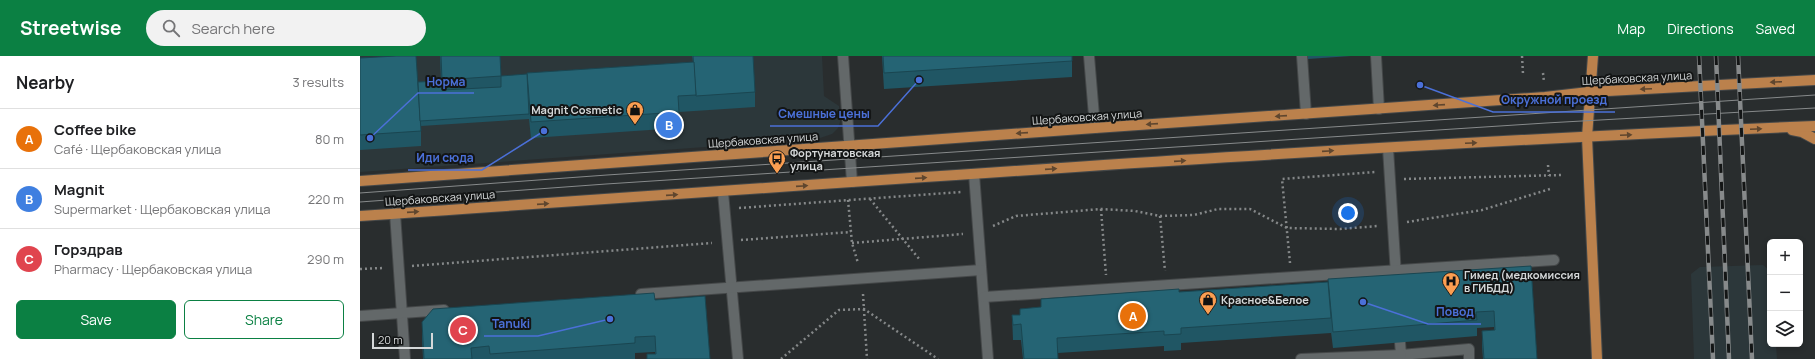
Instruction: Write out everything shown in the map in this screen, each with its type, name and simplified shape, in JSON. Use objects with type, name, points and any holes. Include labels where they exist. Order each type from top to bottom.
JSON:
[{"type":"main road","points":[[1593,56],[1589,92],[1587,136],[1597,359]]},
{"type":"main road","name":"Щербаковская улица","points":[[360,181],[1545,97],[1589,92],[1815,80]]},
{"type":"main road","name":"Щербаковская улица","points":[[360,216],[852,182],[1388,148],[1587,136],[1815,126]]},
{"type":"main road","points":[[1781,127],[1802,132],[1815,139]]},
{"type":"street","points":[[842,56],[852,182]]},
{"type":"street","points":[[1089,56],[1095,128]]},
{"type":"street","points":[[1302,56],[1306,114]]},
{"type":"street","points":[[1376,56],[1379,109]]},
{"type":"street","points":[[1388,148],[1396,283]]},
{"type":"street","points":[[974,174],[988,359]]},
{"type":"street","points":[[723,192],[738,359]]},
{"type":"street","points":[[395,213],[405,359]]},
{"type":"street","points":[[984,297],[1554,260]]},
{"type":"street","points":[[629,295],[862,277],[981,270]]},
{"type":"street","points":[[360,316],[456,309]]},
{"type":"street","points":[[1400,342],[1401,355]]},
{"type":"street","points":[[1301,359],[1401,355],[1469,349],[1469,359]]},
{"type":"path","points":[[1522,56],[1523,74]]},
{"type":"path","points":[[1543,73],[1544,84]]},
{"type":"path","points":[[1548,165],[1549,176]]},
{"type":"path","points":[[1292,277],[1282,179],[1389,175],[1562,175]]},
{"type":"path","points":[[852,242],[903,240],[979,232],[1016,216],[1101,209],[1135,211],[1160,216],[1194,215],[1218,209],[1250,209],[1287,228],[1340,229],[1392,224],[1482,210],[1550,188]]},
{"type":"path","points":[[724,208],[975,191]]},
{"type":"path","points":[[870,199],[930,273]]},
{"type":"path","points":[[848,200],[852,242],[862,277],[868,359]]},
{"type":"path","points":[[1101,209],[1107,289]]},
{"type":"path","points":[[1160,216],[1167,286]]},
{"type":"path","points":[[360,270],[851,232]]},
{"type":"path","points":[[781,359],[839,310],[864,309],[938,359]]},
{"type":"shaded area","points":[[360,56],[822,56],[824,96],[839,106],[840,122],[838,128],[832,134],[817,139],[360,172]]},
{"type":"shaded area","points":[[1763,265],[1767,268],[1767,347],[1776,347],[1777,359],[1694,359],[1691,274],[1700,267]]},
{"type":"building","points":[[416,56],[421,131],[360,135],[360,58]]},
{"type":"building","points":[[441,56],[500,56],[501,76],[442,80]]},
{"type":"building","points":[[693,56],[753,56],[755,92],[696,96]]},
{"type":"building","points":[[883,56],[1072,56],[1072,61],[884,73]]},
{"type":"building","points":[[694,62],[696,95],[678,96],[679,112],[531,122],[527,73]]},
{"type":"building","points":[[527,74],[529,114],[420,121],[418,82],[442,81],[442,90],[501,87],[501,76]]},
{"type":"building","points":[[1531,266],[1537,359],[1484,359],[1482,331],[1495,330],[1494,311],[1476,312],[1477,320],[1333,332],[1328,279]]},
{"type":"building","points":[[1328,282],[1331,318],[1181,328],[1181,334],[1164,335],[1164,331],[1057,338],[1058,359],[1024,359],[1021,324],[1013,325],[1012,315],[1020,315],[1020,309],[1041,307],[1041,299],[1179,289],[1179,292]]},
{"type":"building","points":[[654,293],[655,300],[705,296],[710,359],[647,359],[647,354],[656,354],[655,336],[635,337],[635,343],[490,354],[489,346],[471,348],[472,359],[424,359],[422,322],[433,309]]},
{"type":"tram line","points":[[360,193],[607,175],[1815,95]]},
{"type":"tram line","points":[[360,202],[606,184],[1546,123],[1815,108]]},
{"type":"railway","points":[[1699,56],[1713,359]]},
{"type":"railway","points":[[1716,56],[1729,359]]},
{"type":"railway","points":[[1738,56],[1752,359]]},
{"type":"place","name":"Смешные цены","points":[[919,80]]},
{"type":"place","name":"Окружной проезд","points":[[1420,85]]},
{"type":"place","name":"Magnit Cosmetic","points":[[635,125]]},
{"type":"place","name":"Magnit","points":[[669,125]]},
{"type":"place","name":"Иди сюда","points":[[544,131]]},
{"type":"place","name":"Норма","points":[[370,138]]},
{"type":"place","name":"Фортунатовская улица","points":[[777,174]]},
{"type":"place","name":"Гимед (медкомиссия в ГИБДД)","points":[[1451,296]]},
{"type":"place","name":"Повод","points":[[1363,302]]},
{"type":"place","name":"Красное&Белое","points":[[1208,315]]},
{"type":"place","name":"Coffee bike","points":[[1133,316]]},
{"type":"place","name":"Tanuki","points":[[610,319]]},
{"type":"place","name":"Горздрав","points":[[463,330]]}]
